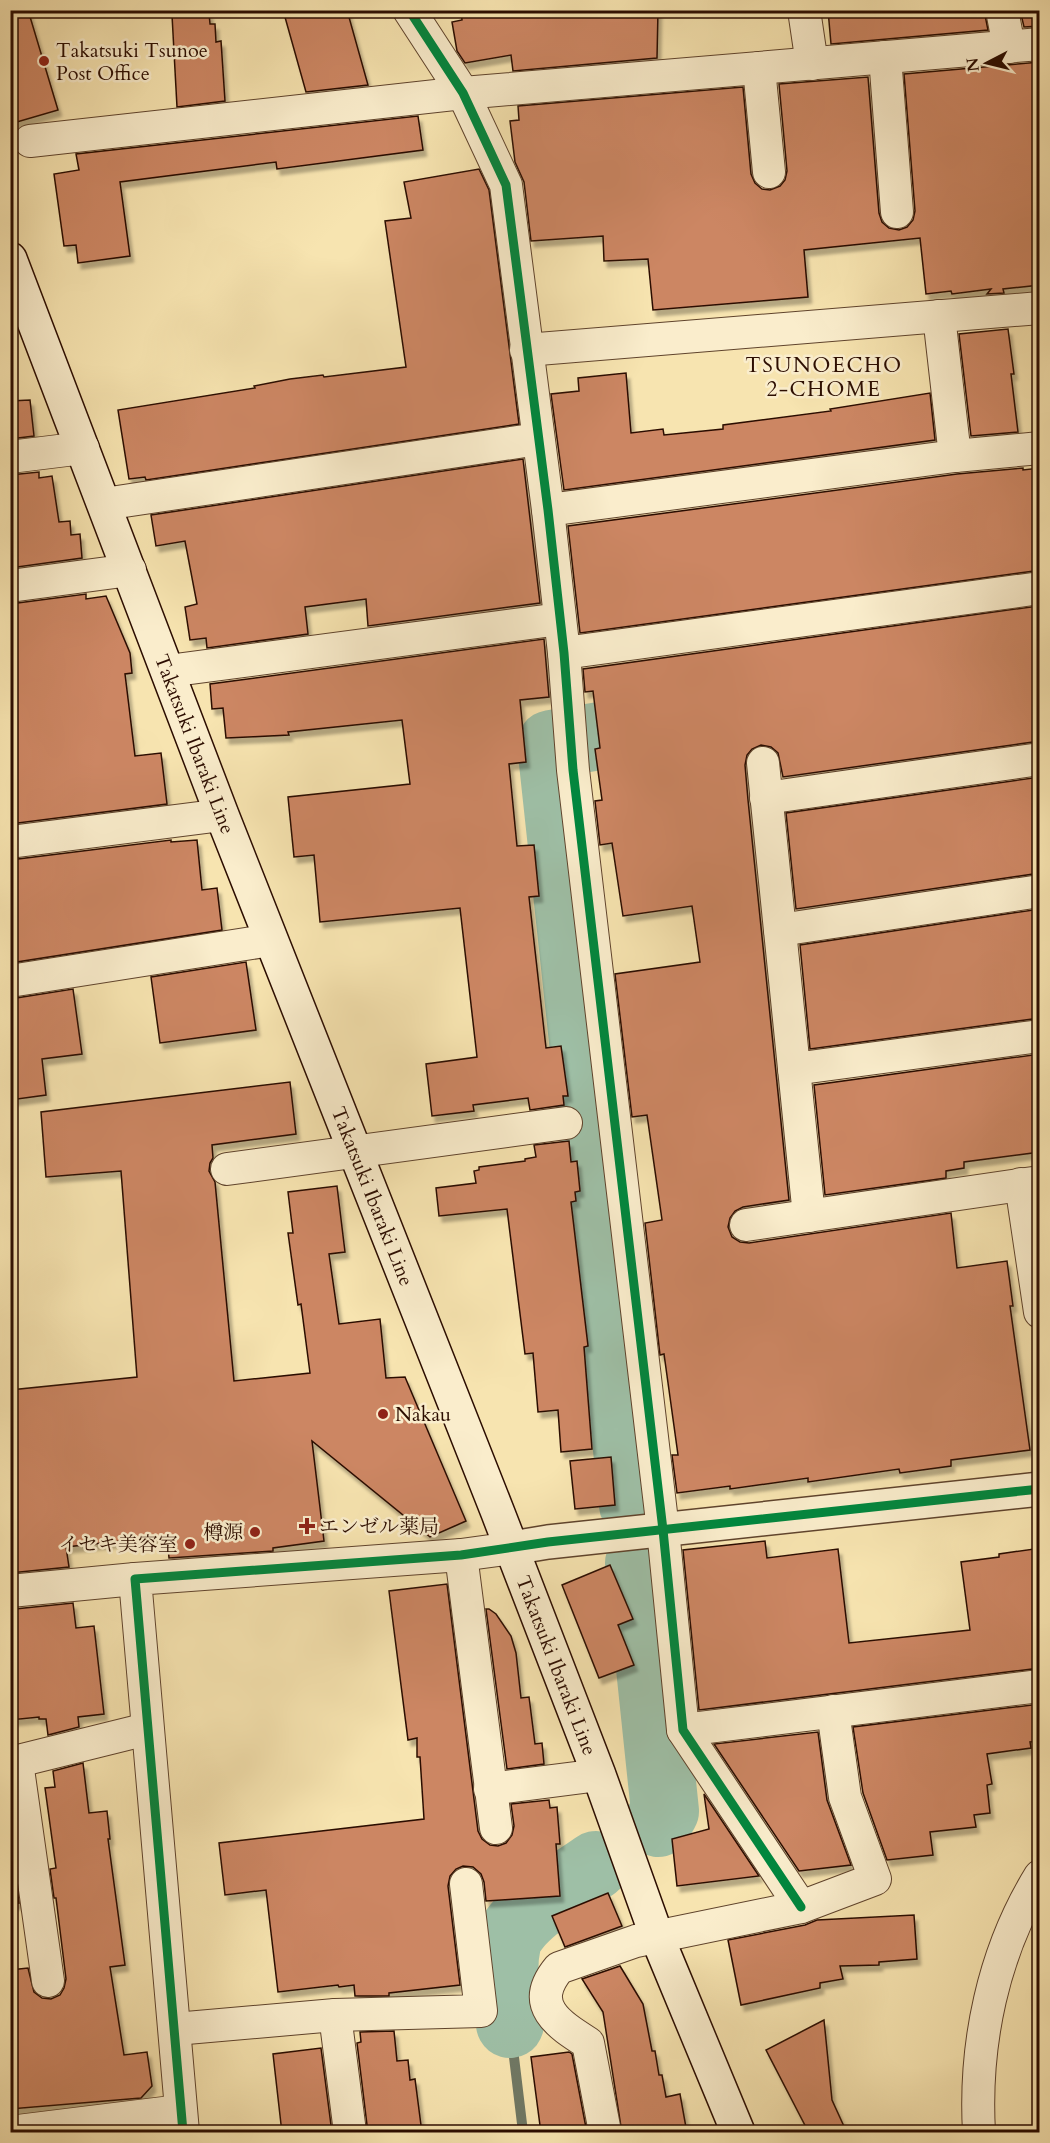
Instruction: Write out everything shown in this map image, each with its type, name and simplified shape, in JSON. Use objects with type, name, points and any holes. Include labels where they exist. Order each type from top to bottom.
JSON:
[{"type":"main road","name":"Takatsuki Ibaraki Line","points":[[10,259],[222,815],[512,1548],[657,1937],[738,2133]]},
{"type":"main road","points":[[512,1548],[548,1542],[1040,1489]]},
{"type":"street","points":[[409,10],[463,93],[506,184],[548,510],[564,653],[573,770],[663,1530],[683,1730],[801,1907]]},
{"type":"street","points":[[804,10],[812,64]]},
{"type":"street","points":[[30,141],[463,93],[1024,46],[1002,10]]},
{"type":"street","points":[[885,57],[897,212]]},
{"type":"street","points":[[759,68],[769,172]]},
{"type":"street","points":[[526,350],[1040,308]]},
{"type":"street","points":[[939,316],[955,456]]},
{"type":"street","points":[[104,504],[538,439]]},
{"type":"street","points":[[10,457],[83,448]]},
{"type":"street","points":[[548,510],[955,456],[1040,448]]},
{"type":"street","points":[[10,586],[130,570]]},
{"type":"street","points":[[564,653],[1040,588]]},
{"type":"street","points":[[168,671],[560,619]]},
{"type":"street","points":[[766,798],[1040,759]]},
{"type":"street","points":[[763,763],[808,1216]]},
{"type":"street","points":[[10,842],[222,815]]},
{"type":"street","points":[[780,930],[1040,891]]},
{"type":"street","points":[[10,981],[271,940]]},
{"type":"street","points":[[794,1069],[1040,1036]]},
{"type":"street","points":[[227,1169],[566,1123]]},
{"type":"street","points":[[746,1225],[1030,1183],[1040,1312]]},
{"type":"street","points":[[10,1591],[135,1579],[461,1555],[512,1548]]},
{"type":"street","points":[[461,1555],[496,1828]]},
{"type":"street","points":[[10,2132],[181,2122],[175,2029],[135,1579]]},
{"type":"street","points":[[683,1730],[1040,1686]]},
{"type":"street","points":[[605,2133],[588,2043],[560,2026],[552,2016],[548,2005],[548,1986],[551,1977],[559,1968],[636,1941],[801,1907],[875,1879],[845,1797],[833,1711]]},
{"type":"street","points":[[48,1981],[14,1763],[147,1729]]},
{"type":"street","points":[[490,1789],[598,1775]]},
{"type":"street","points":[[979,2133],[981,2055],[993,1986],[1017,1919],[1040,1876]]},
{"type":"street","points":[[175,2029],[335,2015],[489,2011],[466,1884]]},
{"type":"street","points":[[335,2015],[350,2133]]},
{"type":"building","points":[[10,10],[28,10],[58,110],[10,124]]},
{"type":"building","points":[[283,10],[347,10],[368,85],[306,92]]},
{"type":"building","points":[[461,10],[658,10],[657,58],[513,71],[511,55],[465,63],[457,51],[452,22],[462,20]]},
{"type":"building","points":[[828,10],[984,10],[988,30],[831,44]]},
{"type":"building","points":[[1020,10],[1040,10],[1040,26],[1024,27]]},
{"type":"building","points":[[209,13],[210,24],[215,24],[216,42],[221,41],[225,101],[177,107],[172,15]]},
{"type":"building","points":[[1040,62],[1040,285],[1003,289],[1004,293],[987,294],[991,289],[952,294],[951,291],[926,294],[920,238],[804,250],[808,297],[653,310],[648,259],[604,261],[603,236],[531,241],[524,182],[515,162],[510,121],[519,120],[518,106],[743,87],[751,174],[755,183],[762,189],[770,190],[780,186],[785,180],[787,171],[779,84],[868,77],[879,213],[882,222],[889,228],[899,230],[907,227],[913,220],[915,211],[904,74]]},
{"type":"building","points":[[418,116],[423,150],[277,169],[276,162],[120,182],[130,256],[78,263],[76,245],[64,246],[54,174],[79,170],[76,154]]},
{"type":"building","points":[[479,169],[489,190],[519,424],[146,480],[145,477],[129,479],[118,410],[255,388],[254,386],[290,379],[406,367],[385,221],[411,218],[404,182]]},
{"type":"building","points":[[1008,329],[1018,432],[971,436],[959,334]]},
{"type":"building","points":[[626,373],[631,433],[663,429],[664,435],[723,429],[723,425],[831,411],[830,409],[930,393],[935,440],[564,490],[551,394],[579,391],[578,378]]},
{"type":"building","points":[[30,400],[34,436],[10,439],[10,401]]},
{"type":"building","points":[[523,459],[540,603],[368,626],[366,599],[305,607],[308,634],[207,648],[206,638],[190,640],[185,607],[197,604],[185,541],[156,546],[151,515]]},
{"type":"building","points":[[1023,468],[1023,470],[1040,468],[1040,562],[1033,562],[1034,571],[580,633],[568,526],[957,474]]},
{"type":"building","points":[[39,472],[39,478],[52,476],[59,522],[70,521],[71,535],[80,534],[82,558],[10,568],[10,475]]},
{"type":"building","points":[[86,594],[86,599],[106,596],[130,653],[132,673],[125,674],[135,756],[161,753],[167,804],[10,824],[10,604]]},
{"type":"building","points":[[1038,606],[1040,741],[783,777],[778,753],[771,747],[761,745],[752,749],[747,755],[745,765],[748,800],[789,1200],[743,1207],[735,1211],[728,1227],[732,1237],[740,1242],[749,1243],[951,1213],[957,1268],[1007,1261],[1013,1306],[1010,1306],[1030,1450],[951,1460],[951,1466],[900,1473],[899,1469],[808,1482],[808,1478],[730,1489],[730,1486],[677,1493],[672,1455],[678,1455],[664,1354],[660,1355],[645,1223],[662,1220],[647,1115],[632,1117],[615,974],[700,962],[692,906],[623,916],[612,843],[600,845],[595,801],[602,800],[595,749],[600,748],[593,691],[585,692],[583,669]]},
{"type":"building","points":[[544,639],[549,697],[520,700],[526,762],[509,764],[517,846],[534,845],[539,896],[529,897],[546,1048],[561,1046],[568,1096],[563,1096],[564,1105],[530,1110],[528,1098],[473,1105],[474,1111],[432,1116],[426,1064],[477,1057],[460,908],[320,922],[314,855],[294,857],[288,797],[410,784],[402,720],[288,732],[289,735],[226,738],[223,708],[212,709],[210,684]]},
{"type":"building","points":[[1040,777],[1040,873],[796,909],[786,813]]},
{"type":"building","points":[[171,840],[171,842],[197,840],[202,890],[217,888],[222,930],[10,963],[10,860]]},
{"type":"building","points":[[1040,909],[1040,1018],[810,1049],[800,945]]},
{"type":"building","points":[[246,962],[256,1030],[160,1043],[151,977]]},
{"type":"building","points":[[73,989],[82,1054],[42,1059],[46,1095],[10,1100],[10,999]]},
{"type":"building","points":[[1040,1054],[1040,1152],[964,1162],[964,1168],[946,1171],[946,1178],[825,1195],[814,1085]]},
{"type":"building","points":[[290,1082],[296,1134],[212,1145],[213,1158],[209,1171],[215,1182],[234,1381],[310,1373],[301,1304],[298,1305],[288,1233],[293,1233],[288,1192],[337,1186],[345,1252],[329,1254],[339,1324],[380,1319],[386,1378],[405,1377],[466,1521],[430,1537],[312,1441],[324,1541],[273,1548],[273,1551],[169,1558],[167,1536],[66,1547],[69,1567],[10,1573],[10,1390],[137,1377],[121,1171],[46,1177],[41,1112]]},
{"type":"building","points":[[569,1141],[571,1162],[577,1161],[580,1191],[575,1192],[576,1201],[571,1202],[588,1346],[584,1347],[592,1449],[561,1452],[558,1410],[538,1412],[533,1353],[525,1354],[507,1209],[439,1216],[436,1188],[476,1183],[474,1171],[479,1170],[479,1167],[525,1161],[525,1159],[536,1157],[534,1145]]},
{"type":"building","points":[[611,1457],[615,1505],[575,1509],[570,1461]]},
{"type":"building","points":[[765,1541],[767,1558],[838,1549],[849,1643],[970,1630],[961,1562],[1034,1549],[1035,1562],[1040,1562],[1040,1668],[699,1710],[683,1550]]},
{"type":"building","points":[[610,1565],[633,1619],[618,1625],[634,1665],[599,1678],[562,1585]]},
{"type":"building","points":[[447,1584],[478,1831],[482,1839],[490,1845],[498,1846],[506,1843],[512,1835],[514,1826],[511,1804],[549,1800],[550,1808],[557,1807],[560,1844],[556,1844],[560,1896],[486,1901],[481,1874],[473,1867],[463,1866],[456,1869],[450,1876],[448,1886],[460,1985],[389,1993],[389,1996],[355,1996],[354,1985],[278,1992],[266,1890],[225,1895],[219,1843],[424,1819],[420,1757],[417,1757],[417,1738],[408,1740],[389,1591]]},
{"type":"building","points":[[73,1603],[76,1628],[94,1626],[104,1714],[78,1717],[79,1727],[48,1735],[46,1719],[39,1719],[39,1717],[10,1720],[10,1631],[17,1630],[15,1609]]},
{"type":"building","points":[[486,1609],[496,1614],[511,1636],[516,1653],[521,1698],[529,1697],[535,1744],[542,1743],[544,1764],[507,1769]]},
{"type":"building","points":[[1040,1704],[1040,1741],[1030,1742],[1031,1748],[987,1754],[992,1784],[987,1785],[990,1813],[974,1815],[976,1827],[930,1832],[933,1855],[887,1860],[863,1793],[853,1727]]},
{"type":"building","points":[[818,1732],[827,1800],[851,1865],[799,1871],[714,1744]]},
{"type":"building","points":[[83,1763],[89,1813],[107,1811],[110,1839],[108,1839],[125,1965],[110,1967],[124,2055],[147,2052],[152,2086],[141,2098],[10,2109],[10,1970],[28,1968],[34,1992],[42,1998],[51,1999],[60,1995],[66,1979],[50,1869],[56,1868],[45,1788],[55,1787],[53,1771]]},
{"type":"building","points":[[704,1794],[759,1876],[677,1886],[672,1839],[709,1829]]},
{"type":"building","points":[[15,1874],[19,1903],[10,1904],[10,1875]]},
{"type":"building","points":[[608,1893],[622,1926],[565,1947],[552,1916]]},
{"type":"building","points":[[914,1915],[917,1959],[879,1962],[879,1965],[840,1966],[843,1979],[820,1983],[820,1988],[741,2005],[728,1940],[805,1925],[817,1920]]},
{"type":"building","points":[[620,1966],[643,2004],[652,2051],[655,2051],[666,2097],[680,2094],[687,2133],[622,2133],[603,2012],[582,1979]]},
{"type":"building","points":[[824,2020],[832,2100],[847,2133],[809,2133],[766,2050]]},
{"type":"building","points":[[394,2031],[397,2061],[408,2060],[410,2080],[415,2079],[422,2133],[368,2133],[357,2043],[361,2042],[360,2032]]},
{"type":"building","points":[[321,2048],[332,2133],[282,2133],[273,2054]]},
{"type":"building","points":[[569,2052],[572,2054],[587,2133],[541,2133],[531,2057]]},
{"type":"waterway","points":[[633,1505],[551,744],[691,721]]},
{"type":"waterway","points":[[639,1563],[665,1811],[658,1823]]},
{"type":"waterway","points":[[510,2024],[505,1984],[505,1954],[512,1933],[531,1911],[596,1865]]},
{"type":"waterway","points":[[510,2024],[523,2132]]},
{"type":"cycle path","points":[[409,10],[463,93],[506,185],[548,510],[564,653],[573,770],[663,1530],[683,1730],[801,1907]]},
{"type":"cycle path","points":[[183,2132],[135,1579],[461,1555],[548,1542],[1040,1489]]},
{"type":"place","name":"Takatsuki Tsunoe Post Office","points":[[44,61]]},
{"type":"place","name":"Nakau","points":[[383,1414]]},
{"type":"place","name":"エンゼル薬局","points":[[307,1526]]},
{"type":"place","name":"樽源","points":[[255,1532]]},
{"type":"place","name":"イセキ美容室","points":[[190,1544]]},
{"type":"district","name":"TSUNOECHO 2-CHOME","points":[[824,377]]}]
